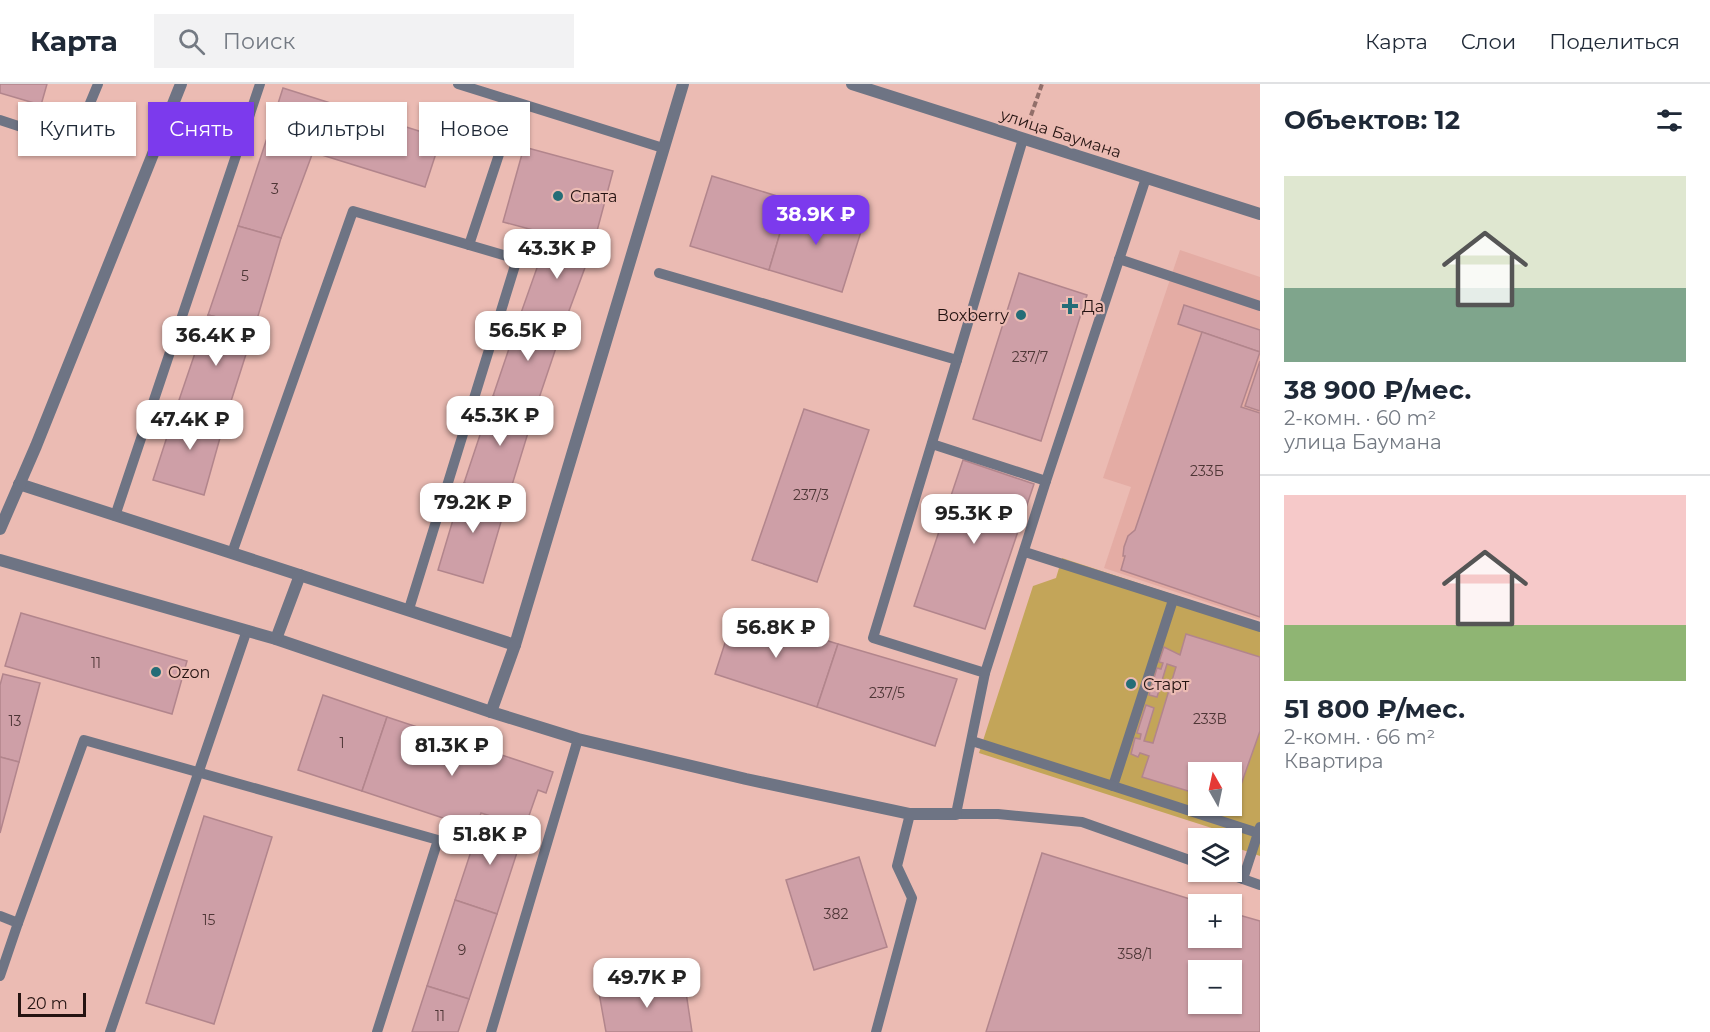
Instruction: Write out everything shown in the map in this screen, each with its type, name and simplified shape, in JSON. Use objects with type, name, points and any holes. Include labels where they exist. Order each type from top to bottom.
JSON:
[{"type":"street","points":[[0,529],[36,446],[180,84]]},
{"type":"street","points":[[491,712],[515,645],[683,84]]},
{"type":"street","name":"улица Баумана","points":[[852,84],[1260,214]]},
{"type":"street","points":[[19,484],[515,645]]},
{"type":"street","points":[[0,560],[247,630],[578,739],[746,779],[910,814],[956,814]]},
{"type":"street","points":[[276,639],[300,575]]},
{"type":"lane","points":[[0,120],[73,144],[98,84]]},
{"type":"lane","points":[[115,516],[260,84]]},
{"type":"lane","points":[[458,84],[513,102]]},
{"type":"lane","points":[[530,107],[663,148]]},
{"type":"lane","points":[[985,673],[873,638],[1023,139]]},
{"type":"lane","points":[[469,245],[498,156]]},
{"type":"lane","points":[[1146,178],[985,673],[956,814],[998,814],[1082,822],[1188,859]]},
{"type":"lane","points":[[232,553],[353,211],[517,259],[409,609]]},
{"type":"lane","points":[[1119,259],[1260,306]]},
{"type":"lane","points":[[659,273],[957,360]]},
{"type":"lane","points":[[932,444],[1046,481]]},
{"type":"lane","points":[[1025,552],[1260,627]]},
{"type":"lane","points":[[1113,786],[1173,600]]},
{"type":"lane","points":[[110,1032],[247,630]]},
{"type":"lane","points":[[491,1032],[578,739]]},
{"type":"lane","points":[[0,976],[84,740],[438,840],[377,1032]]},
{"type":"lane","points":[[972,741],[1259,830],[1243,879],[1260,885]]},
{"type":"lane","points":[[876,1032],[912,898],[897,866],[910,814]]},
{"type":"lane","points":[[0,916],[18,923]]},
{"type":"path","points":[[1023,139],[1042,84]]},
{"type":"shaded area","points":[[1180,250],[1260,277],[1260,620],[1104,568],[1131,487],[1103,478]]},
{"type":"shaded area","name":"Старт","points":[[1062,558],[1260,623],[1260,856],[1242,850],[1242,828],[1212,828],[979,753],[1033,586],[1056,578]]},
{"type":"building","points":[[0,84],[47,84],[42,102],[31,102],[0,93]]},
{"type":"building","points":[[283,88],[327,102],[279,102]]},
{"type":"building","points":[[407,127],[419,131],[419,156],[435,156],[425,187],[325,156],[407,156]]},
{"type":"building","points":[[266,141],[266,156],[312,156],[281,238],[238,226]]},
{"type":"building","name":"Слата","points":[[530,149],[613,171],[593,246],[503,222],[521,156],[530,156]]},
{"type":"building","points":[[712,176],[790,200],[769,270],[690,246]]},
{"type":"building","points":[[790,200],[864,222],[842,292],[769,270]]},
{"type":"building","points":[[238,226],[281,238],[255,326],[208,315]]},
{"type":"building","points":[[549,234],[593,246],[563,327],[521,313]]},
{"type":"building","points":[[1019,273],[1087,295],[1041,441],[973,419]]},
{"type":"building","points":[[1184,305],[1260,330],[1260,352],[1178,324]]},
{"type":"building","points":[[521,313],[563,327],[535,410],[493,396]]},
{"type":"building","points":[[208,315],[255,326],[225,420],[177,406]]},
{"type":"building","points":[[1202,332],[1260,352],[1241,407],[1260,413],[1260,617],[1121,570],[1125,556],[1123,556],[1124,547],[1128,536],[1135,530]]},
{"type":"building","points":[[1260,361],[1260,411],[1245,406]]},
{"type":"building","points":[[493,396],[535,410],[508,498],[464,483]]},
{"type":"building","points":[[177,406],[225,420],[204,495],[153,480]]},
{"type":"building","points":[[804,409],[869,430],[817,582],[752,560]]},
{"type":"building","points":[[963,460],[1034,484],[985,629],[914,606]]},
{"type":"building","points":[[464,483],[508,498],[483,583],[438,570]]},
{"type":"building","points":[[735,612],[838,644],[817,707],[715,674]]},
{"type":"building","points":[[21,613],[187,661],[172,714],[5,666]]},
{"type":"building","points":[[1186,634],[1260,657],[1260,731],[1242,782],[1242,762],[1188,762],[1188,791],[1142,777],[1149,756],[1140,753],[1138,757],[1131,754],[1135,738],[1140,739],[1141,734],[1137,733],[1146,705],[1154,708],[1144,741],[1153,743],[1176,667],[1167,664],[1157,697],[1149,695],[1157,668],[1161,669],[1163,663],[1159,662],[1164,647],[1180,655]]},
{"type":"building","points":[[838,644],[957,679],[935,746],[817,707]]},
{"type":"building","points":[[3,674],[40,683],[19,762],[0,757],[0,685]]},
{"type":"building","points":[[323,695],[387,717],[362,791],[298,770]]},
{"type":"building","points":[[387,717],[553,772],[546,793],[538,790],[525,827],[481,813],[476,829],[362,791]]},
{"type":"building","points":[[0,757],[19,762],[0,833]]},
{"type":"building","points":[[204,816],[272,837],[214,1024],[146,1003]]},
{"type":"building","points":[[482,818],[524,831],[497,914],[455,900]]},
{"type":"building","points":[[1042,853],[1188,898],[1188,948],[1242,948],[1242,916],[1260,921],[1260,1032],[986,1032]]},
{"type":"building","points":[[859,857],[887,947],[814,970],[786,880]]},
{"type":"building","points":[[455,900],[497,914],[469,999],[427,986]]},
{"type":"building","points":[[684,979],[692,1032],[606,1032],[599,993]]},
{"type":"building","points":[[427,986],[469,999],[458,1032],[412,1032]]},
{"type":"place","name":"Слата","points":[[558,196]]},
{"type":"place","name":"Да","points":[[1070,306]]},
{"type":"place","name":"Boxberry","points":[[1021,315]]},
{"type":"place","name":"Ozon","points":[[156,672]]},
{"type":"place","name":"Старт","points":[[1131,684]]}]
